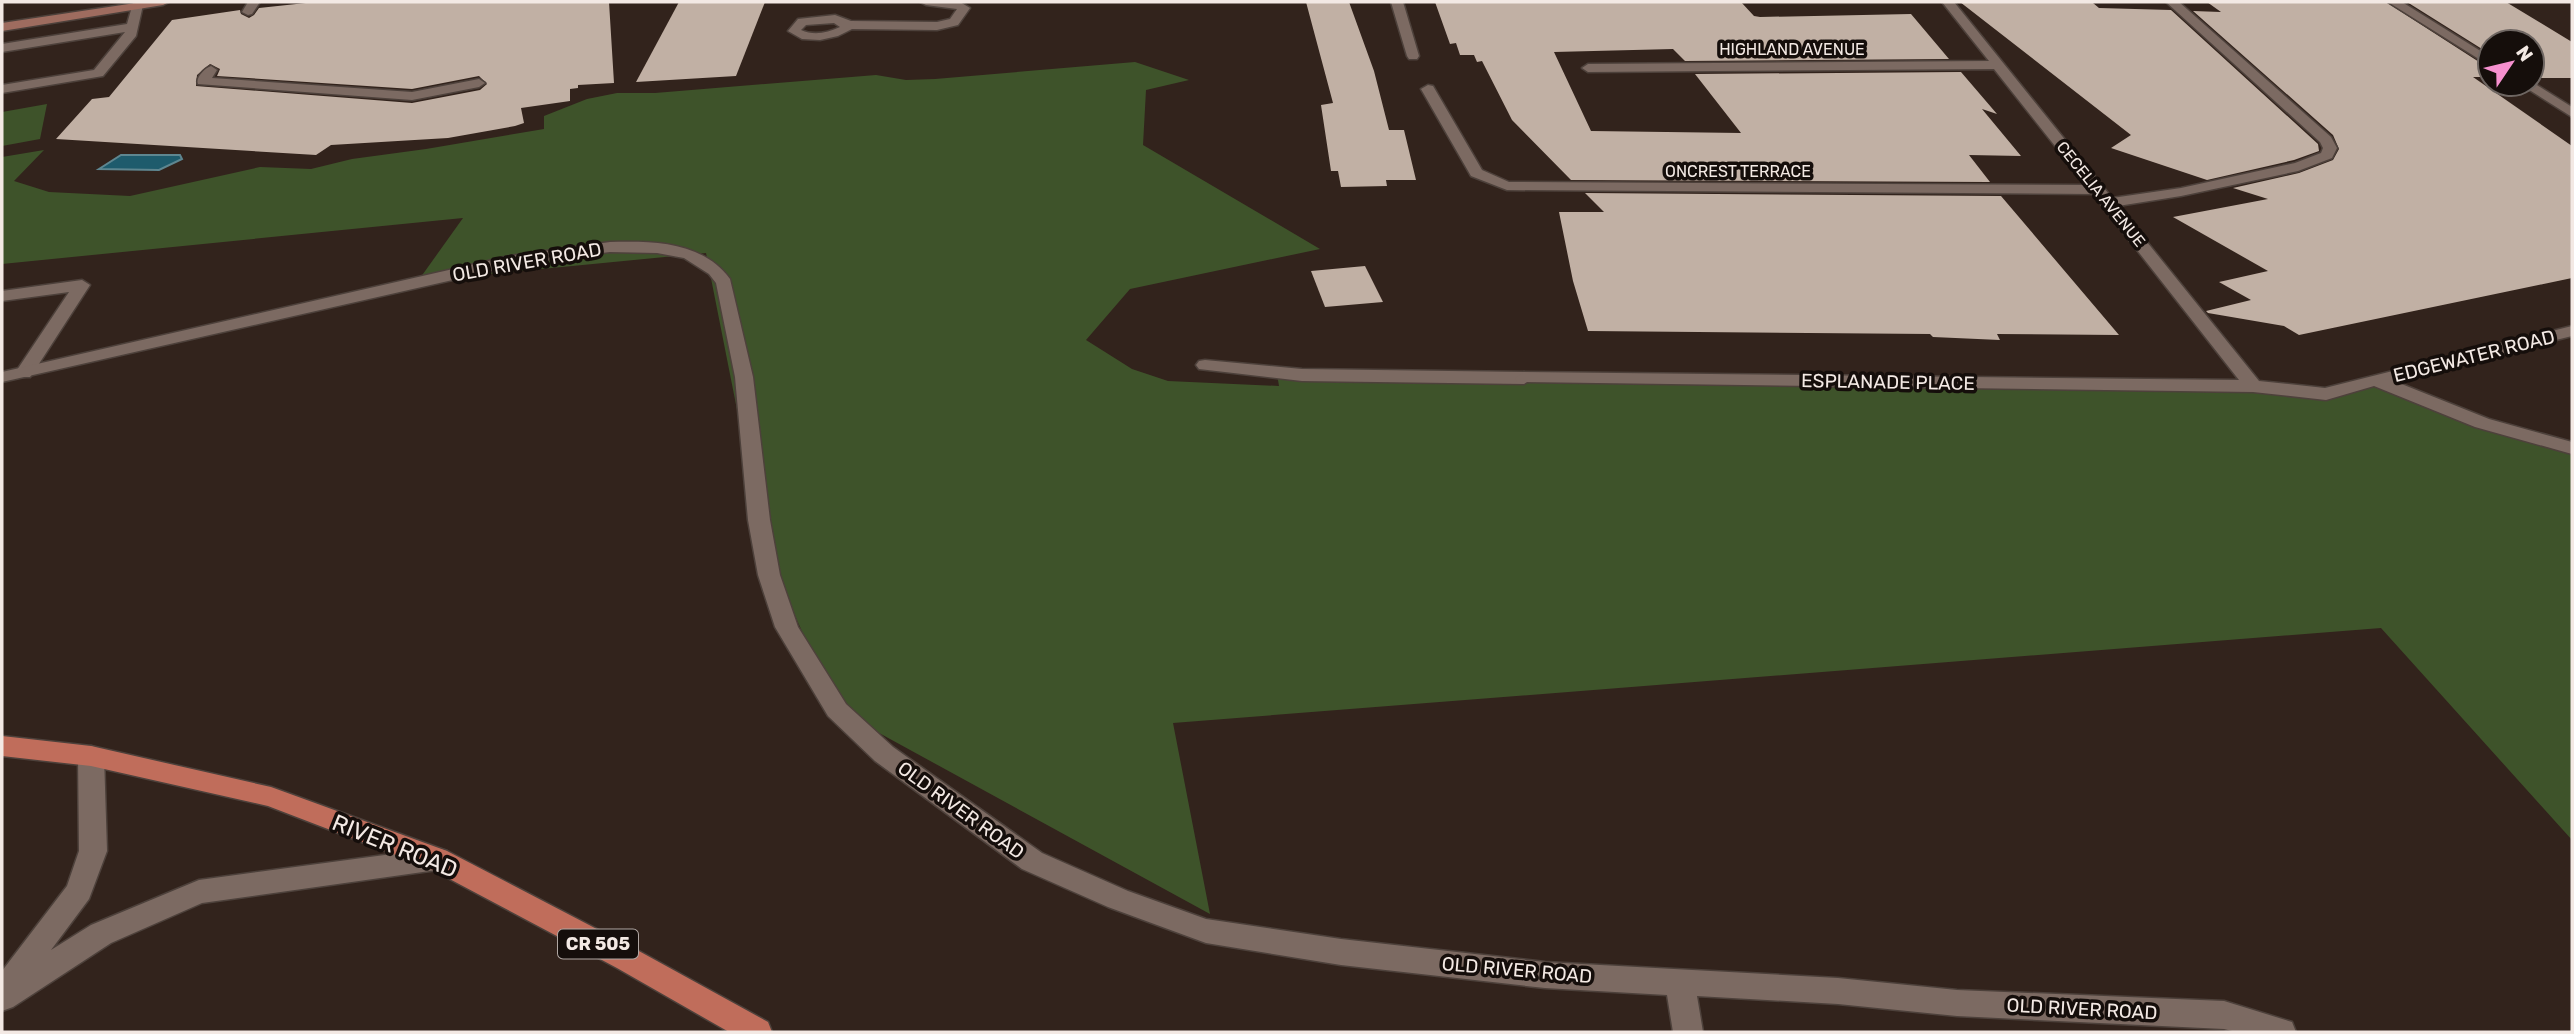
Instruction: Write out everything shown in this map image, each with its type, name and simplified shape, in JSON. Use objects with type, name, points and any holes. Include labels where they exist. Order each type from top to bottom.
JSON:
[{"type":"main road","points":[[2,27],[136,4],[163,2]]},
{"type":"main road","name":"RIVER ROAD","points":[[2,746],[92,756],[271,797],[437,859],[627,959],[757,1032]]},
{"type":"street","points":[[847,25],[836,34],[810,37],[794,31],[800,18],[826,13],[847,25],[937,26],[954,22],[964,8],[956,4],[926,2]]},
{"type":"street","points":[[1397,2],[1413,56]]},
{"type":"street","name":"CECELIA AVENUE","points":[[1948,2],[2253,386]]},
{"type":"street","name":"ONCREST TERRACE","points":[[1428,89],[1476,173],[1507,186],[2104,197],[2181,192],[2298,167],[2327,155],[2330,148],[2326,140],[2172,2]]},
{"type":"street","points":[[2394,2],[2476,53]]},
{"type":"street","points":[[2,89],[98,73],[130,36],[136,4]]},
{"type":"street","points":[[2,47],[133,27]]},
{"type":"street","name":"HIGHLAND AVENUE","points":[[1588,68],[1997,65]]},
{"type":"street","points":[[211,70],[203,81],[412,96],[479,83]]},
{"type":"street","points":[[2546,97],[2572,113]]},
{"type":"street","name":"OLD RIVER ROAD","points":[[2,377],[466,271],[580,250],[645,247],[679,252],[702,260],[718,270],[724,283],[744,377],[759,520],[769,575],[787,627],[837,709],[884,754],[1032,861],[1118,899],[1206,931],[1341,952],[1545,975],[1839,992],[1957,1003],[2224,1015],[2281,1032]]},
{"type":"street","points":[[2,296],[82,285],[24,373]]},
{"type":"street","name":"EDGEWATER ROAD","points":[[2253,386],[2326,394],[2572,331]]},
{"type":"street","name":"ESPLANADE PLACE","points":[[1206,365],[1302,375],[2253,386]]},
{"type":"street","name":"EDGEWATER ROAD","points":[[2375,380],[2482,423],[2572,448]]},
{"type":"street","points":[[2,996],[79,891],[93,851],[92,756]]},
{"type":"street","points":[[2,996],[102,934],[200,891],[437,859]]},
{"type":"street","points":[[1680,982],[1688,1032]]},
{"type":"green space","points":[[1135,62],[1189,80],[1146,90],[1143,145],[1320,249],[1130,289],[1086,340],[1132,369],[1168,381],[1279,386],[1277,374],[2253,386],[2326,394],[2375,380],[2482,423],[2572,448],[2572,840],[2381,628],[1173,723],[1210,914],[837,710],[764,546],[706,253],[418,281],[463,218],[2,264],[2,157],[44,150],[14,181],[49,192],[130,196],[260,167],[311,169],[352,159],[544,129],[544,116],[587,99],[617,93],[655,93],[876,75],[906,80],[935,79]]},
{"type":"green space","points":[[47,104],[40,139],[2,146],[2,112]]},
{"type":"water","points":[[121,155],[180,155],[182,159],[159,170],[99,169]]},
{"type":"building","points":[[315,2],[609,2],[614,83],[578,85],[578,88],[570,89],[570,101],[521,108],[524,123],[515,126],[448,138],[331,145],[316,155],[56,139],[92,99],[109,97],[172,20],[240,10],[241,14],[249,18],[259,8]],"holes":[[[210,64],[220,69],[217,76],[412,89],[479,76],[487,84],[480,90],[412,103],[196,86],[197,75]]]},
{"type":"building","points":[[679,2],[765,2],[736,76],[636,82]]},
{"type":"building","points":[[1306,2],[1349,2],[1374,71],[1389,130],[1404,130],[1416,180],[1386,180],[1387,186],[1341,187],[1338,171],[1331,171],[1321,105],[1333,103]]},
{"type":"building","points":[[1435,2],[1741,2],[1754,16],[1760,17],[1911,14],[1949,59],[1685,61],[1673,49],[1554,52],[1591,131],[1741,133],[1695,74],[1961,72],[1997,114],[1982,109],[2021,156],[1969,155],[1990,182],[1571,180],[1512,120],[1482,61],[1477,62],[1474,55],[1460,55],[1456,43],[1450,44]]},
{"type":"building","points":[[1960,2],[2093,3],[2099,8],[2171,10],[2318,144],[2319,151],[2294,160],[2207,180],[2111,148],[2131,135]]},
{"type":"building","points":[[2207,2],[2386,2],[2476,60],[2476,77],[2473,77],[2476,79],[2476,98],[2503,98],[2572,146],[2572,278],[2299,335],[2284,326],[2208,313],[2206,311],[2251,300],[2219,282],[2268,271],[2173,217],[2268,199],[2233,188],[2299,173],[2333,160],[2339,149],[2333,135],[2193,11],[2221,12]]},
{"type":"building","points":[[2407,2],[2506,2],[2572,42],[2572,78],[2546,78],[2546,28],[2476,28],[2476,45]]},
{"type":"building","points":[[1585,193],[2001,196],[2119,335],[1997,334],[2000,340],[1933,337],[1930,334],[1588,331],[1573,281],[1559,212],[1604,212]]},
{"type":"building","points":[[1365,266],[1383,302],[1325,307],[1311,271]]}]
